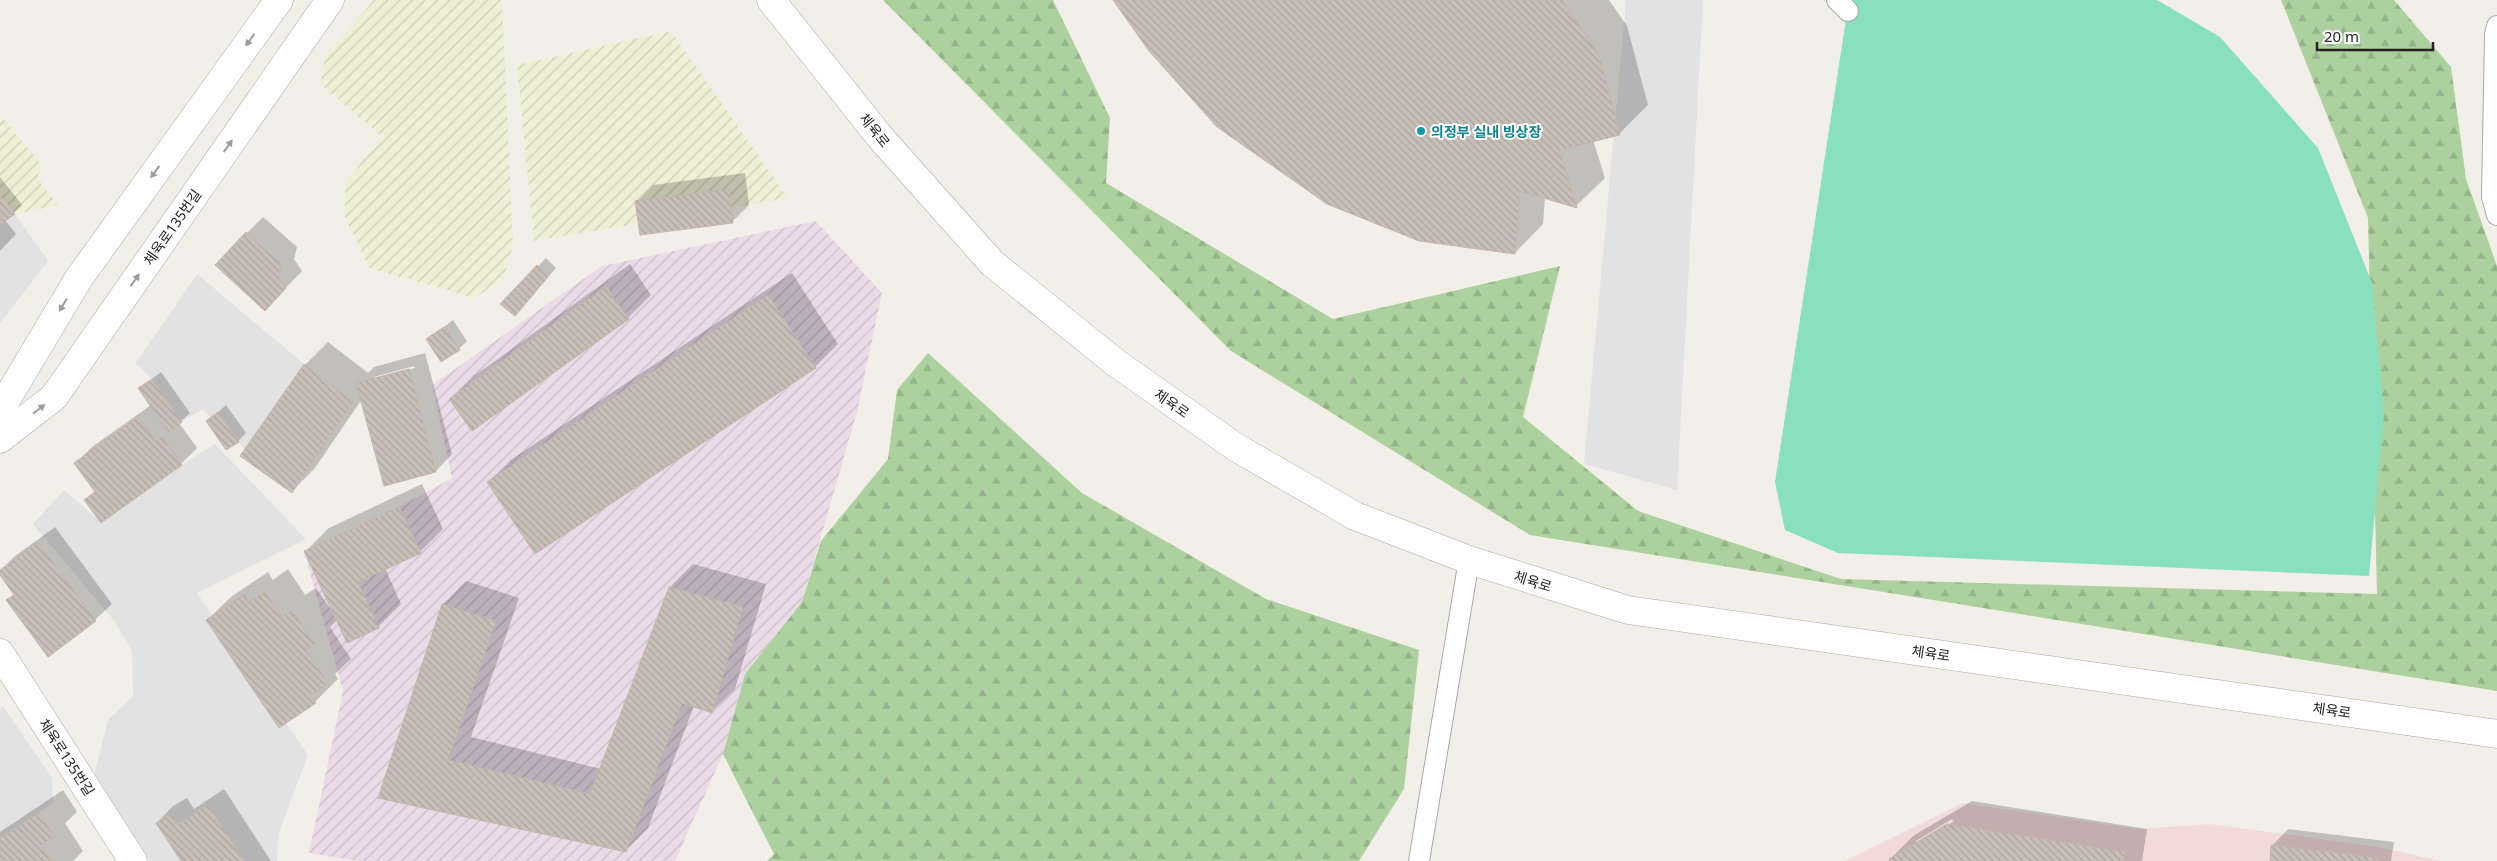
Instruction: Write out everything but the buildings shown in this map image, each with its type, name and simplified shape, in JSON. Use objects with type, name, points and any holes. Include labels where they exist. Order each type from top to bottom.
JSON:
[{"type":"street","points":[[0,410],[79,278],[278,0]]},
{"type":"street","name":"체육로135번길","points":[[0,439],[54,397],[330,0]]},
{"type":"street","name":"체육로","points":[[771,0],[880,137],[992,263],[1116,363],[1237,448],[1355,516],[1469,560],[1628,610],[2497,734]]},
{"type":"street","name":"체육로135번길","points":[[0,653],[133,861]]},
{"type":"lane","points":[[2497,26],[2495,35],[2492,197],[2497,215]]},
{"type":"lane","points":[[1419,861],[1469,560]]},
{"type":"shaded area","points":[[1626,0],[1703,0],[1677,490],[1584,464]]},
{"type":"shaded area","points":[[15,214],[48,261],[0,323],[0,225]]},
{"type":"shaded area","points":[[816,221],[882,293],[857,412],[802,602],[745,674],[723,754],[675,861],[359,861],[309,853],[343,691],[304,551],[399,507],[452,478],[432,385],[602,266]]},
{"type":"shaded area","points":[[197,274],[304,364],[245,449],[202,409],[182,422],[152,379],[136,363]]},
{"type":"shaded area","points":[[215,444],[306,539],[197,593],[212,615],[206,620],[279,727],[286,723],[308,755],[278,835],[277,861],[244,861],[207,804],[178,824],[170,814],[156,822],[181,861],[150,861],[94,775],[108,720],[133,696],[132,651],[115,622],[33,524],[64,490],[102,523],[182,465]]},
{"type":"shaded area","points":[[3,706],[52,778],[53,803],[0,838],[0,709]]},
{"type":"shaded area","points":[[1963,803],[2137,829],[2210,824],[2379,847],[2441,861],[1845,861]]},
{"type":"green space","points":[[374,0],[502,0],[513,244],[504,278],[475,298],[369,268],[345,217],[345,184],[382,136],[320,84],[325,57]]},
{"type":"green space","points":[[883,0],[1053,0],[1110,118],[1106,183],[1333,319],[1560,266],[1523,417],[1638,511],[1841,579],[2377,594],[2368,218],[2281,0],[2394,0],[2451,67],[2466,179],[2497,266],[2497,691],[1530,535],[1231,351]]},
{"type":"green space","points":[[1849,0],[2157,0],[2220,37],[2318,148],[2372,283],[2384,415],[2369,576],[1838,553],[1785,530],[1775,482]]},
{"type":"green space","points":[[671,31],[788,198],[534,241],[517,65]]},
{"type":"green space","points":[[0,115],[42,165],[37,178],[58,205],[15,214],[0,198]]},
{"type":"green space","points":[[928,353],[1082,493],[1266,599],[1419,650],[1404,789],[1359,861],[767,861],[774,854],[723,754],[745,674],[802,602],[821,541],[888,459],[897,390]]},
{"type":"place","name":"의정부 실내 빙상장","points":[[1421,131]]}]
